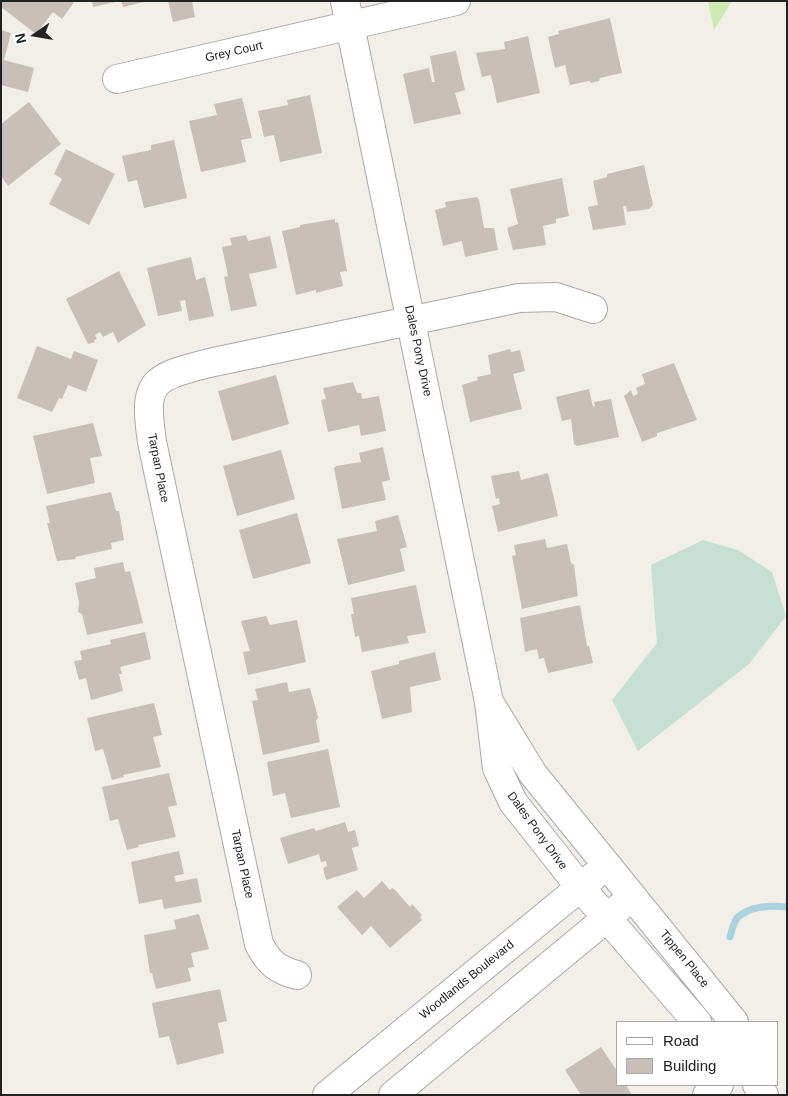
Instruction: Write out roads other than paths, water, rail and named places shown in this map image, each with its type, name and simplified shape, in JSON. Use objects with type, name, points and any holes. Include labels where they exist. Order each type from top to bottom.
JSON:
[{"type":"street","name":"Grey Court","points":[[116,79],[348,14],[456,1]]},
{"type":"street","name":"Dales Pony Drive","points":[[348,14],[489,702],[494,753],[502,782],[526,820],[606,918]]},
{"type":"street","name":"Tarpan Place","points":[[297,975],[274,967],[265,957],[259,944],[152,442],[148,401],[155,386],[171,374],[182,370],[411,319],[540,296],[574,301],[594,309]]},
{"type":"street","name":"Dales Pony Drive","points":[[489,702],[533,774],[606,865]]},
{"type":"street","name":"Woodlands Boulevard","points":[[327,1095],[606,865]]},
{"type":"street","name":"Tippen Place","points":[[606,865],[733,1021]]},
{"type":"street","points":[[393,1095],[632,897]]},
{"type":"street","points":[[606,918],[696,1021]]},
{"type":"street","points":[[707,1095],[718,1086]]},
{"type":"waterway","points":[[730,937],[737,918],[742,914],[767,906],[787,907]]}]
